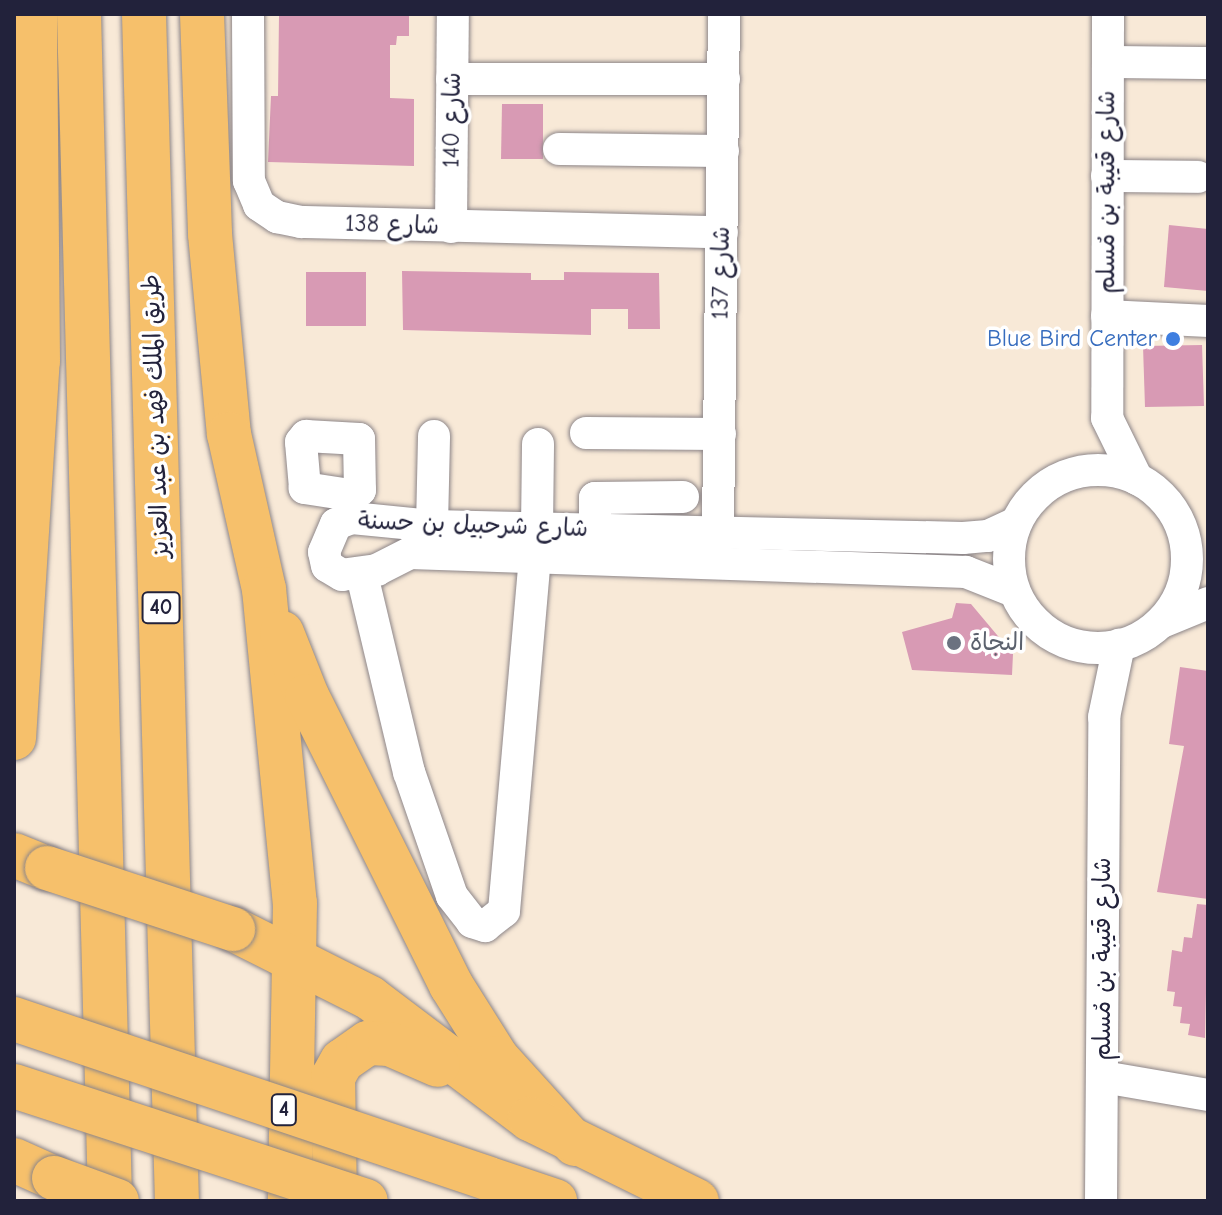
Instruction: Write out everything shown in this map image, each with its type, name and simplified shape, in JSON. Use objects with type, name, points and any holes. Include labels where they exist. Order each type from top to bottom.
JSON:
[{"type":"highway","points":[[14,738],[38,361],[35,14]]},
{"type":"highway","points":[[79,14],[110,1201]]},
{"type":"highway","name":"طريق الملك فهد بن عبد العزيز","points":[[144,14],[177,1201]]},
{"type":"highway","points":[[202,14],[210,234],[229,434],[264,589],[295,903],[290,1201]]},
{"type":"highway","points":[[14,602],[29,510]]},
{"type":"highway","points":[[264,589],[307,696],[451,985],[497,1058],[575,1144]]},
{"type":"highway","points":[[31,862],[233,929],[296,957],[400,1019],[477,1082],[575,1144],[697,1201]]},
{"type":"highway","name":"4","points":[[14,1019],[555,1201]]},
{"type":"highway","points":[[335,1201],[333,1077],[352,1050],[368,1043],[390,1044],[477,1082]]},
{"type":"highway","points":[[14,1086],[366,1201]]},
{"type":"highway","points":[[14,1160],[117,1201]]},
{"type":"street","name":"شارع 138","points":[[248,14],[247,166],[259,205],[277,217],[301,222],[722,232]]},
{"type":"street","name":"شارع 140","points":[[451,227],[453,14]]},
{"type":"street","name":"شارع 137","points":[[718,531],[724,14]]},
{"type":"street","name":"شارع قتيبة بن مُسلم","points":[[1085,471],[1107,418],[1108,14]]},
{"type":"street","points":[[1108,62],[1208,63]]},
{"type":"street","points":[[452,79],[724,79]]},
{"type":"street","points":[[559,149],[723,151]]},
{"type":"street","points":[[1107,176],[1198,177]]},
{"type":"street","points":[[1107,316],[1208,321]]},
{"type":"street","name":"شارع قتيبة بن مُسلم","points":[[1107,418],[1137,479]]},
{"type":"street","points":[[586,433],[720,434]]},
{"type":"street","points":[[432,526],[434,436]]},
{"type":"street","points":[[362,575],[409,772],[452,896],[472,922],[485,926],[504,911],[536,544],[538,444]]},
{"type":"street","points":[[1159,623],[1183,584],[1196,548],[1172,509],[1137,479],[1085,471],[1046,486],[1016,523],[1009,554],[1014,591],[1043,629],[1071,643],[1119,645],[1159,623],[1208,603]]},
{"type":"street","points":[[595,529],[595,498],[683,497]]},
{"type":"street","name":"شارع شرحبيل بن حسنة","points":[[1014,591],[966,572],[536,544],[432,526],[351,507],[336,524],[324,552],[327,566],[342,575],[362,575],[410,553],[536,544],[595,529],[963,538],[988,536],[1016,523]]},
{"type":"street","name":"شارع قتيبة بن مُسلم","points":[[1071,643],[1104,717]]},
{"type":"street","name":"شارع قتيبة بن مُسلم","points":[[1101,1201],[1104,717],[1119,645]]},
{"type":"street","points":[[1103,1077],[1208,1095]]},
{"type":"building","points":[[409,14],[409,36],[397,36],[396,45],[390,45],[390,98],[414,99],[414,166],[268,162],[271,96],[278,96],[279,15]]},
{"type":"building","points":[[502,104],[543,104],[543,159],[501,159]]},
{"type":"building","points":[[1169,225],[1208,229],[1208,291],[1164,287]]},
{"type":"building","points":[[402,271],[531,273],[531,280],[564,280],[564,272],[659,273],[660,329],[628,329],[628,309],[591,309],[591,335],[403,330]]},
{"type":"building","points":[[306,272],[366,272],[366,326],[306,326]]},
{"type":"building","points":[[1202,345],[1204,406],[1145,407],[1143,346]]},
{"type":"building","name":"النجاة","points":[[956,603],[971,604],[1013,654],[1012,675],[912,670],[902,632],[952,618]]},
{"type":"building","points":[[1180,667],[1208,671],[1208,899],[1157,892],[1184,746],[1169,744]]},
{"type":"building","points":[[1197,904],[1208,905],[1205,1038],[1188,1035],[1190,1024],[1180,1023],[1182,1007],[1173,1006],[1175,992],[1167,991],[1172,950],[1182,952],[1184,937],[1192,938]]},
{"type":"place","name":"Blue Bird Center","points":[[1173,339]]},
{"type":"place","name":"النجاة","points":[[954,643]]}]
